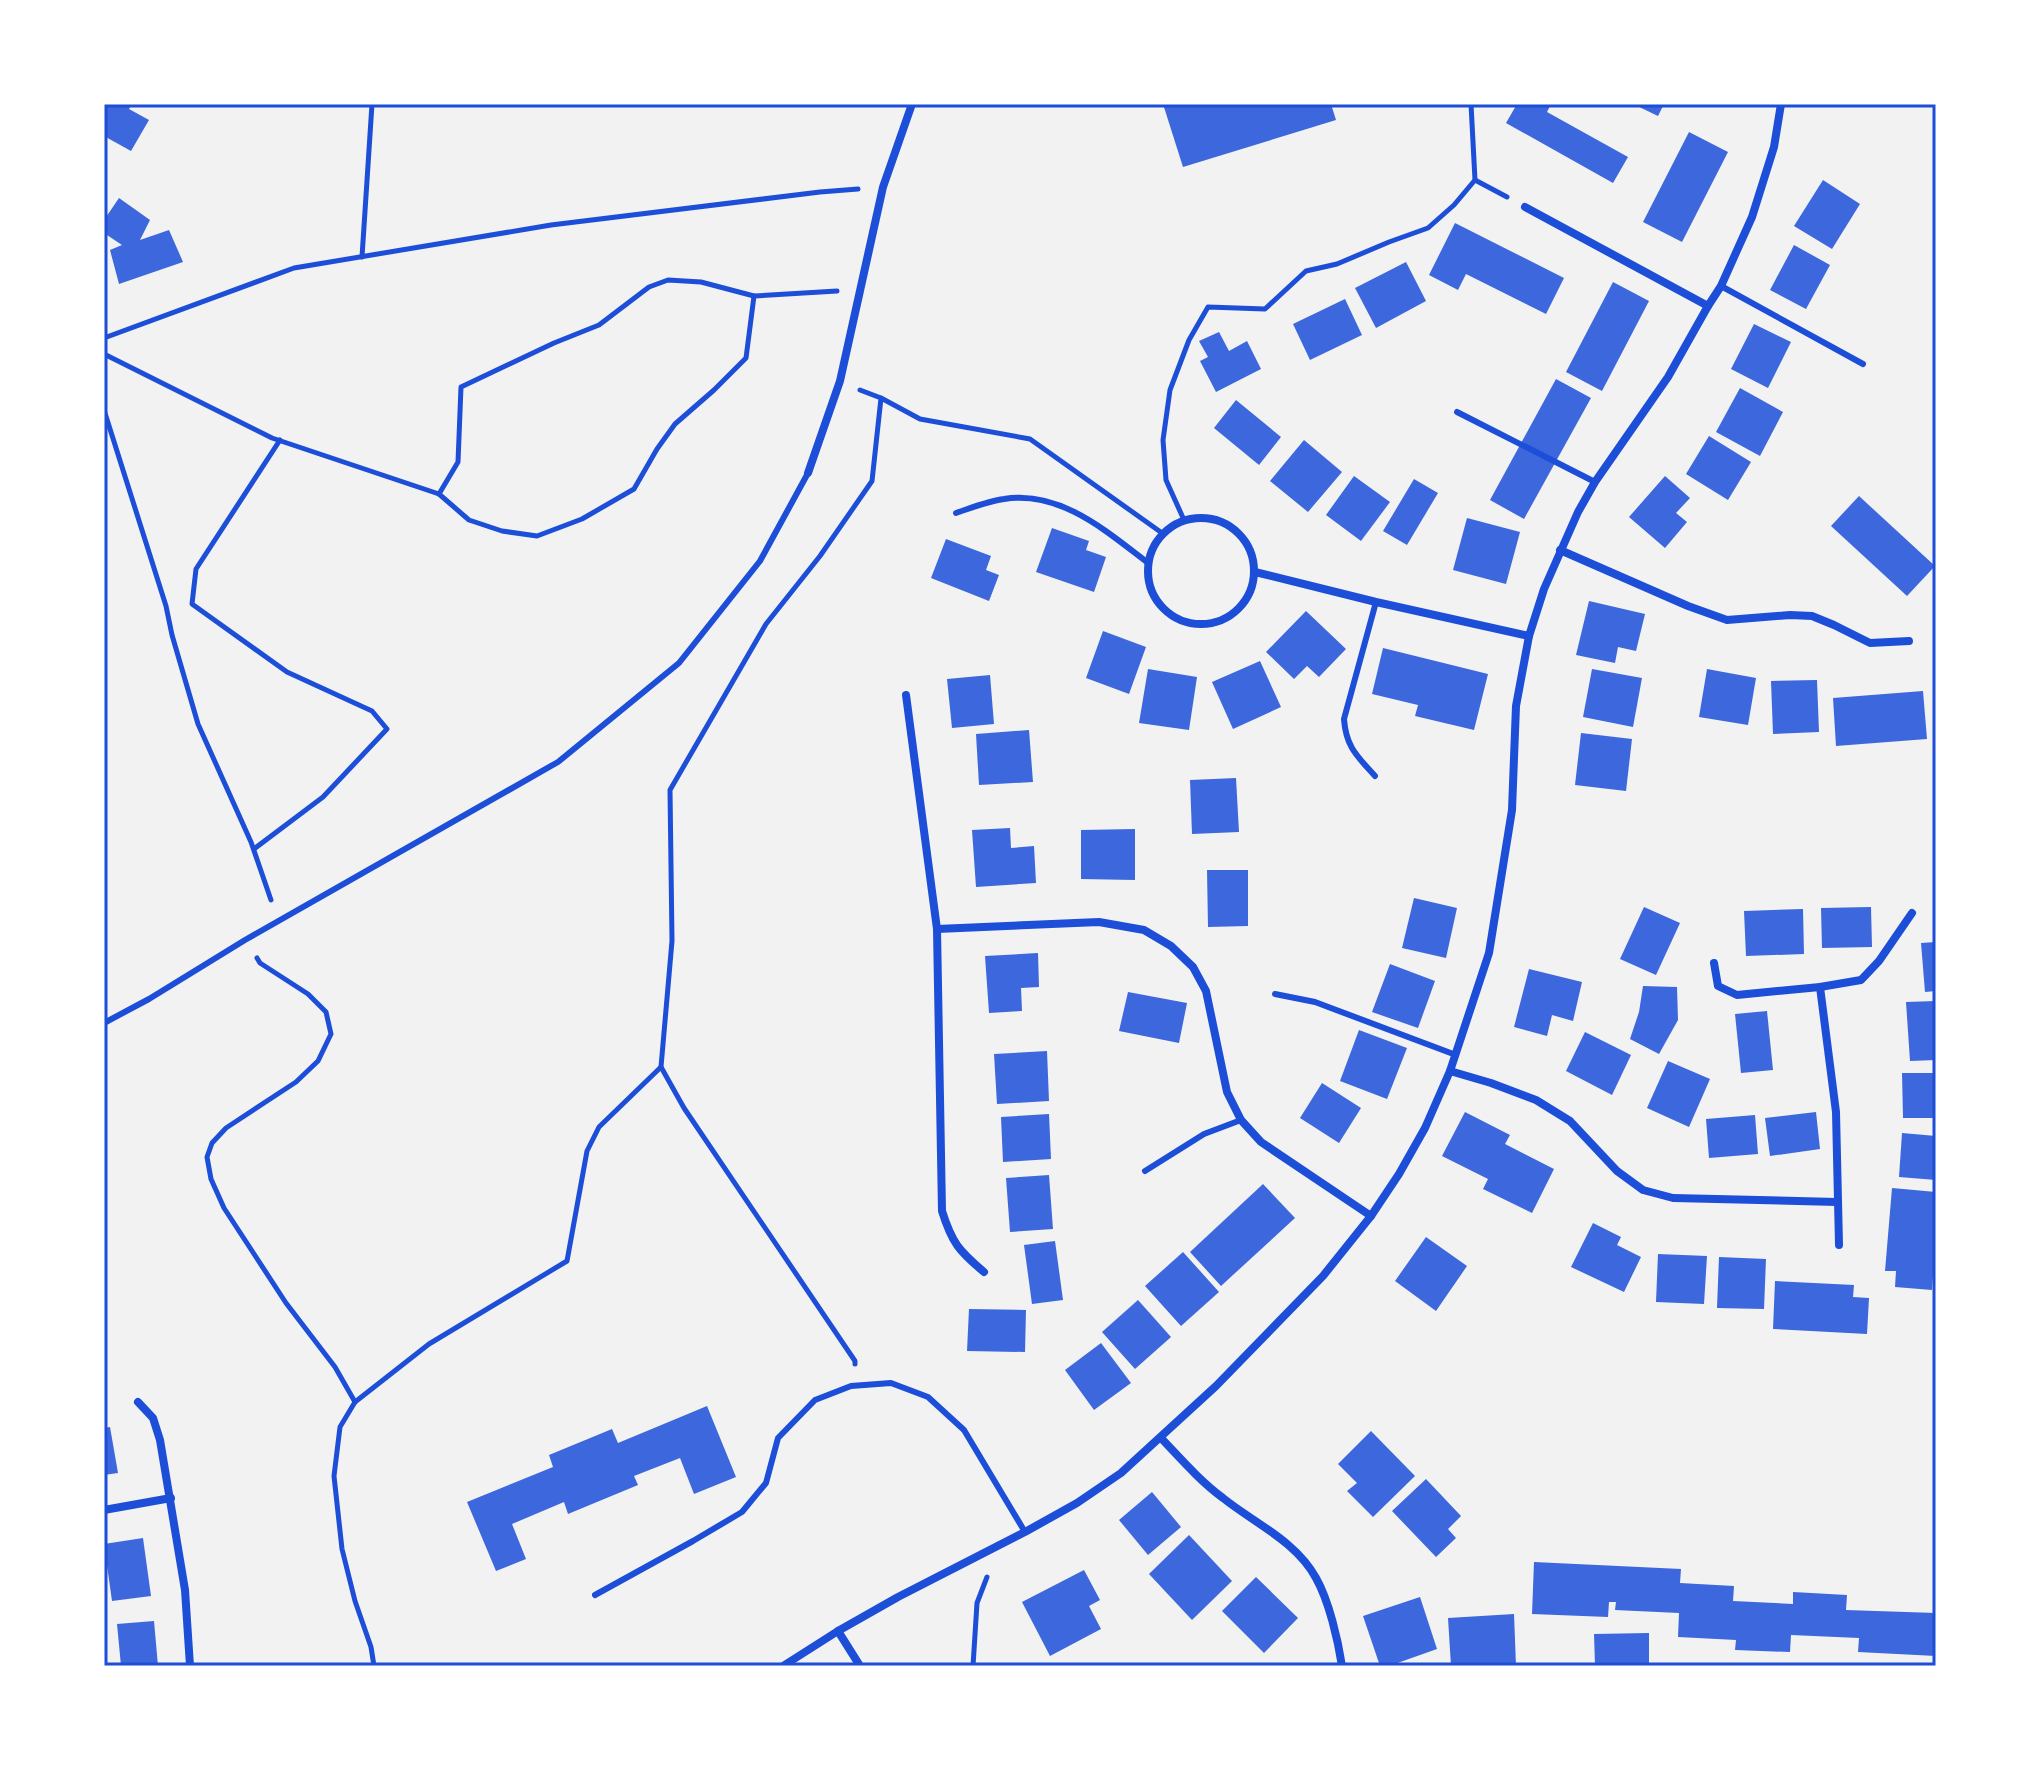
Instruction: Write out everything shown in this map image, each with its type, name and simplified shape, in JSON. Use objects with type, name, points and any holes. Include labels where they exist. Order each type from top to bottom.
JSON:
[{"type":"street","points":[[808,473],[840,381],[883,187],[912,104]]},
{"type":"street","points":[[783,1666],[929,1580],[1077,1503],[1121,1473],[1216,1386],[1323,1276],[1371,1216],[1399,1174],[1425,1128],[1450,1071],[1489,953],[1512,810],[1516,706],[1529,636],[1544,589],[1578,512],[1595,482],[1668,377],[1721,286],[1752,217],[1774,147],[1781,104]]},
{"type":"street","points":[[1525,207],[1708,306]]},
{"type":"street","points":[[1203,517],[1231,526],[1245,540],[1255,572],[1246,599],[1237,611],[1221,621],[1205,625],[1186,623],[1159,605],[1151,593],[1147,562],[1162,533],[1184,520],[1203,517]]},
{"type":"street","points":[[1560,550],[1727,620],[1812,616],[1870,643],[1909,641]]},
{"type":"street","points":[[1255,572],[1529,636]]},
{"type":"street","points":[[906,695],[937,929],[942,1211],[960,1252],[984,1272]]},
{"type":"street","points":[[1714,963],[1718,986],[1737,995],[1861,980],[1879,961],[1912,913]]},
{"type":"street","points":[[937,929],[1099,922],[1144,930],[1171,946],[1193,967],[1206,991],[1227,1092],[1241,1120],[1261,1142],[1371,1216]]},
{"type":"street","points":[[1820,987],[1836,1112],[1839,1245]]},
{"type":"street","points":[[1450,1071],[1536,1100],[1570,1121],[1617,1171],[1643,1190],[1673,1198],[1837,1202]]},
{"type":"street","points":[[138,1402],[153,1418],[160,1440],[185,1590],[190,1666]]},
{"type":"street","points":[[1161,1438],[1223,1498],[1278,1536],[1300,1556],[1316,1577],[1339,1644],[1342,1666]]},
{"type":"street","points":[[104,1510],[171,1498]]},
{"type":"street","points":[[838,1631],[860,1666]]},
{"type":"lane","points":[[1721,286],[1863,364]]},
{"type":"lane","points":[[1457,412],[1595,482]]},
{"type":"lane","points":[[104,1023],[558,762],[679,663],[760,561],[808,473]]},
{"type":"lane","points":[[956,513],[1003,499],[1032,498],[1074,511],[1091,520],[1147,562]]},
{"type":"lane","points":[[1375,776],[1351,749],[1345,736],[1344,719],[1376,602]]},
{"type":"lane","points":[[1275,994],[1315,1002],[1456,1055]]},
{"type":"lane","points":[[1145,1171],[1204,1134],[1241,1120]]},
{"type":"lane","points":[[595,1595],[742,1512],[766,1483],[778,1438],[815,1400],[851,1386],[891,1383],[928,1397],[964,1430],[1025,1532]]},
{"type":"path","points":[[362,257],[372,104]]},
{"type":"path","points":[[1184,520],[1166,480],[1163,440],[1170,390],[1189,340],[1208,307],[1265,309],[1306,271],[1337,264],[1428,228],[1454,205],[1475,180],[1471,104]]},
{"type":"path","points":[[1475,180],[1525,207]]},
{"type":"path","points":[[104,338],[294,268],[551,225],[883,187]]},
{"type":"path","points":[[439,494],[458,462],[461,387],[599,325],[649,287],[668,280],[701,282],[754,296],[817,294],[862,288]]},
{"type":"path","points":[[104,354],[280,440],[439,494],[469,520],[502,531],[537,536],[582,519],[634,489],[675,424],[746,358],[754,296]]},
{"type":"path","points":[[840,381],[920,419],[1030,439],[1162,533]]},
{"type":"path","points":[[851,1386],[855,1361],[684,1108],[661,1067],[672,941],[670,790],[766,624],[820,556],[872,481],[881,398]]},
{"type":"path","points":[[104,410],[162,591],[198,724],[251,842],[278,922]]},
{"type":"path","points":[[254,849],[323,797],[387,729],[372,711],[287,672],[192,604],[196,569],[280,440]]},
{"type":"path","points":[[245,940],[260,963],[308,994],[326,1012],[331,1034],[318,1061],[296,1082],[226,1128],[212,1143],[207,1157],[211,1179],[224,1208],[286,1303],[335,1367],[355,1402]]},
{"type":"path","points":[[374,1666],[342,1549],[334,1476],[340,1427],[355,1402],[429,1344],[567,1261],[587,1151],[599,1127],[661,1067]]},
{"type":"path","points":[[973,1666],[977,1603],[1000,1544]]},
{"type":"building","points":[[104,104],[132,104],[129,109],[149,120],[131,151],[104,136]]},
{"type":"building","points":[[1163,104],[1331,104],[1336,120],[1183,167]]},
{"type":"building","points":[[1517,104],[1551,104],[1547,112],[1628,157],[1613,183],[1506,123]]},
{"type":"building","points":[[1633,104],[1664,104],[1658,116]]},
{"type":"building","points":[[1689,132],[1728,152],[1682,242],[1643,222]]},
{"type":"building","points":[[1823,180],[1860,204],[1832,249],[1794,226]]},
{"type":"building","points":[[119,198],[150,220],[140,240],[169,230],[183,262],[119,284],[110,250],[122,245],[104,233],[104,220]]},
{"type":"building","points":[[1455,223],[1564,278],[1546,314],[1466,274],[1458,290],[1429,275]]},
{"type":"building","points":[[1794,245],[1830,265],[1806,309],[1770,290]]},
{"type":"building","points":[[1406,262],[1426,301],[1376,328],[1355,288]]},
{"type":"building","points":[[1613,282],[1649,301],[1602,391],[1566,372]]},
{"type":"building","points":[[1345,299],[1362,335],[1310,360],[1293,324]]},
{"type":"building","points":[[1754,324],[1791,342],[1768,388],[1731,369]]},
{"type":"building","points":[[1219,332],[1229,351],[1247,341],[1261,369],[1216,392],[1200,361],[1208,357],[1199,341]]},
{"type":"building","points":[[1556,379],[1591,398],[1524,519],[1490,500]]},
{"type":"building","points":[[1740,388],[1783,412],[1760,456],[1716,432]]},
{"type":"building","points":[[1236,400],[1281,437],[1259,465],[1214,428]]},
{"type":"building","points":[[1709,436],[1751,462],[1728,500],[1686,474]]},
{"type":"building","points":[[1304,440],[1342,472],[1308,512],[1270,481]]},
{"type":"building","points":[[1354,476],[1390,502],[1361,541],[1326,515]]},
{"type":"building","points":[[1665,476],[1690,498],[1676,513],[1687,522],[1665,548],[1629,517]]},
{"type":"building","points":[[1414,479],[1438,493],[1407,545],[1383,531]]},
{"type":"building","points":[[1859,496],[1935,566],[1907,596],[1831,526]]},
{"type":"building","points":[[1467,518],[1520,532],[1506,584],[1453,570]]},
{"type":"building","points":[[1052,528],[1089,541],[1086,550],[1106,557],[1094,592],[1036,572]]},
{"type":"building","points":[[946,539],[991,556],[986,570],[999,575],[989,601],[931,578]]},
{"type":"building","points":[[1589,601],[1645,614],[1636,651],[1618,647],[1615,663],[1576,655]]},
{"type":"building","points":[[1306,611],[1346,649],[1319,677],[1307,666],[1294,679],[1266,652]]},
{"type":"building","points":[[1103,631],[1146,647],[1129,694],[1086,678]]},
{"type":"building","points":[[1383,648],[1488,674],[1474,730],[1415,716],[1418,705],[1372,694]]},
{"type":"building","points":[[1260,661],[1281,707],[1233,729],[1212,682]]},
{"type":"building","points":[[1148,669],[1197,677],[1189,730],[1139,723]]},
{"type":"building","points":[[1592,669],[1642,678],[1633,727],[1583,717]]},
{"type":"building","points":[[1707,669],[1756,678],[1748,725],[1699,717]]},
{"type":"building","points":[[990,675],[994,724],[952,728],[947,679]]},
{"type":"building","points":[[1817,680],[1819,732],[1773,734],[1771,681]]},
{"type":"building","points":[[1923,691],[1927,739],[1836,746],[1833,698]]},
{"type":"building","points":[[1029,730],[1033,782],[979,785],[976,734]]},
{"type":"building","points":[[1581,733],[1632,739],[1626,791],[1575,785]]},
{"type":"building","points":[[1236,778],[1239,832],[1192,834],[1190,780]]},
{"type":"building","points":[[1010,828],[1011,848],[1034,846],[1036,883],[976,887],[972,830]]},
{"type":"building","points":[[1135,829],[1135,880],[1081,879],[1081,830]]},
{"type":"building","points":[[1207,870],[1248,870],[1248,926],[1208,927]]},
{"type":"building","points":[[1414,898],[1457,908],[1446,958],[1402,948]]},
{"type":"building","points":[[1644,907],[1680,923],[1656,975],[1620,959]]},
{"type":"building","points":[[1871,907],[1872,947],[1822,948],[1821,908]]},
{"type":"building","points":[[1803,909],[1804,954],[1746,956],[1744,911]]},
{"type":"building","points":[[1936,942],[1936,991],[1925,992],[1921,943]]},
{"type":"building","points":[[1038,953],[1039,987],[1021,988],[1022,1011],[989,1013],[985,956]]},
{"type":"building","points":[[1390,964],[1435,981],[1418,1028],[1372,1012]]},
{"type":"building","points":[[1529,969],[1582,982],[1573,1021],[1552,1015],[1547,1036],[1514,1027]]},
{"type":"building","points":[[1643,986],[1677,987],[1678,1020],[1659,1054],[1630,1039]]},
{"type":"building","points":[[1128,992],[1187,1003],[1179,1043],[1119,1031]]},
{"type":"building","points":[[1936,1001],[1936,1060],[1910,1061],[1906,1002]]},
{"type":"building","points":[[1767,1011],[1773,1070],[1741,1073],[1735,1014]]},
{"type":"building","points":[[1359,1030],[1407,1048],[1387,1099],[1340,1081]]},
{"type":"building","points":[[1585,1032],[1631,1055],[1612,1095],[1566,1071]]},
{"type":"building","points":[[1047,1051],[1049,1101],[997,1104],[994,1054]]},
{"type":"building","points":[[1668,1061],[1710,1079],[1689,1127],[1647,1108]]},
{"type":"building","points":[[1902,1073],[1936,1073],[1936,1118],[1903,1118]]},
{"type":"building","points":[[1322,1083],[1361,1108],[1339,1143],[1300,1118]]},
{"type":"building","points":[[1465,1112],[1510,1135],[1505,1144],[1554,1169],[1532,1213],[1483,1189],[1488,1179],[1442,1156]]},
{"type":"building","points":[[1816,1112],[1820,1149],[1770,1156],[1765,1118]]},
{"type":"building","points":[[1049,1114],[1051,1159],[1003,1162],[1001,1117]]},
{"type":"building","points":[[1755,1115],[1758,1154],[1709,1158],[1706,1119]]},
{"type":"building","points":[[1902,1133],[1936,1136],[1936,1180],[1899,1177]]},
{"type":"building","points":[[1049,1175],[1053,1229],[1010,1232],[1006,1178]]},
{"type":"building","points":[[1263,1184],[1295,1218],[1221,1286],[1190,1252]]},
{"type":"building","points":[[1892,1188],[1936,1192],[1932,1290],[1895,1287],[1896,1271],[1885,1271]]},
{"type":"building","points":[[1593,1223],[1621,1237],[1617,1245],[1641,1257],[1624,1292],[1571,1267]]},
{"type":"building","points":[[1426,1237],[1467,1266],[1436,1311],[1395,1281]]},
{"type":"building","points":[[1055,1241],[1063,1300],[1032,1304],[1024,1245]]},
{"type":"building","points":[[1183,1252],[1219,1292],[1181,1326],[1145,1286]]},
{"type":"building","points":[[1658,1254],[1707,1256],[1704,1304],[1656,1302]]},
{"type":"building","points":[[1719,1257],[1766,1259],[1764,1309],[1717,1308]]},
{"type":"building","points":[[1775,1281],[1854,1285],[1853,1297],[1869,1298],[1867,1334],[1773,1329]]},
{"type":"building","points":[[1138,1300],[1171,1337],[1135,1369],[1102,1332]]},
{"type":"building","points":[[969,1309],[1026,1310],[1025,1352],[967,1351]]},
{"type":"building","points":[[1101,1343],[1131,1383],[1094,1410],[1065,1370]]},
{"type":"building","points":[[707,1406],[736,1477],[694,1494],[680,1458],[634,1476],[638,1485],[568,1514],[564,1502],[512,1524],[526,1559],[496,1571],[467,1502],[553,1467],[549,1455],[612,1429],[618,1443]]},
{"type":"building","points":[[110,1427],[118,1473],[104,1475],[104,1428]]},
{"type":"building","points":[[1371,1431],[1415,1476],[1373,1517],[1347,1491],[1357,1483],[1338,1464]]},
{"type":"building","points":[[1426,1479],[1461,1516],[1448,1529],[1456,1538],[1436,1557],[1392,1511]]},
{"type":"building","points":[[1152,1492],[1181,1527],[1148,1555],[1119,1520]]},
{"type":"building","points":[[1189,1535],[1232,1581],[1192,1620],[1149,1574]]},
{"type":"building","points":[[143,1538],[151,1596],[112,1601],[104,1544]]},
{"type":"building","points":[[1534,1562],[1681,1569],[1680,1583],[1734,1586],[1733,1601],[1793,1604],[1793,1592],[1847,1595],[1846,1610],[1936,1613],[1936,1656],[1858,1652],[1859,1638],[1791,1635],[1790,1652],[1735,1650],[1736,1640],[1678,1637],[1679,1613],[1615,1610],[1616,1602],[1609,1602],[1608,1617],[1532,1614]]},
{"type":"building","points":[[1084,1570],[1100,1600],[1089,1606],[1101,1629],[1050,1656],[1022,1602]]},
{"type":"building","points":[[1256,1577],[1298,1618],[1264,1653],[1222,1611]]},
{"type":"building","points":[[1420,1597],[1437,1649],[1389,1666],[1380,1666],[1363,1616]]},
{"type":"building","points":[[1514,1614],[1516,1666],[1451,1666],[1448,1618]]},
{"type":"building","points":[[154,1621],[158,1666],[121,1666],[117,1624]]},
{"type":"building","points":[[1649,1633],[1649,1666],[1595,1666],[1594,1634]]}]
